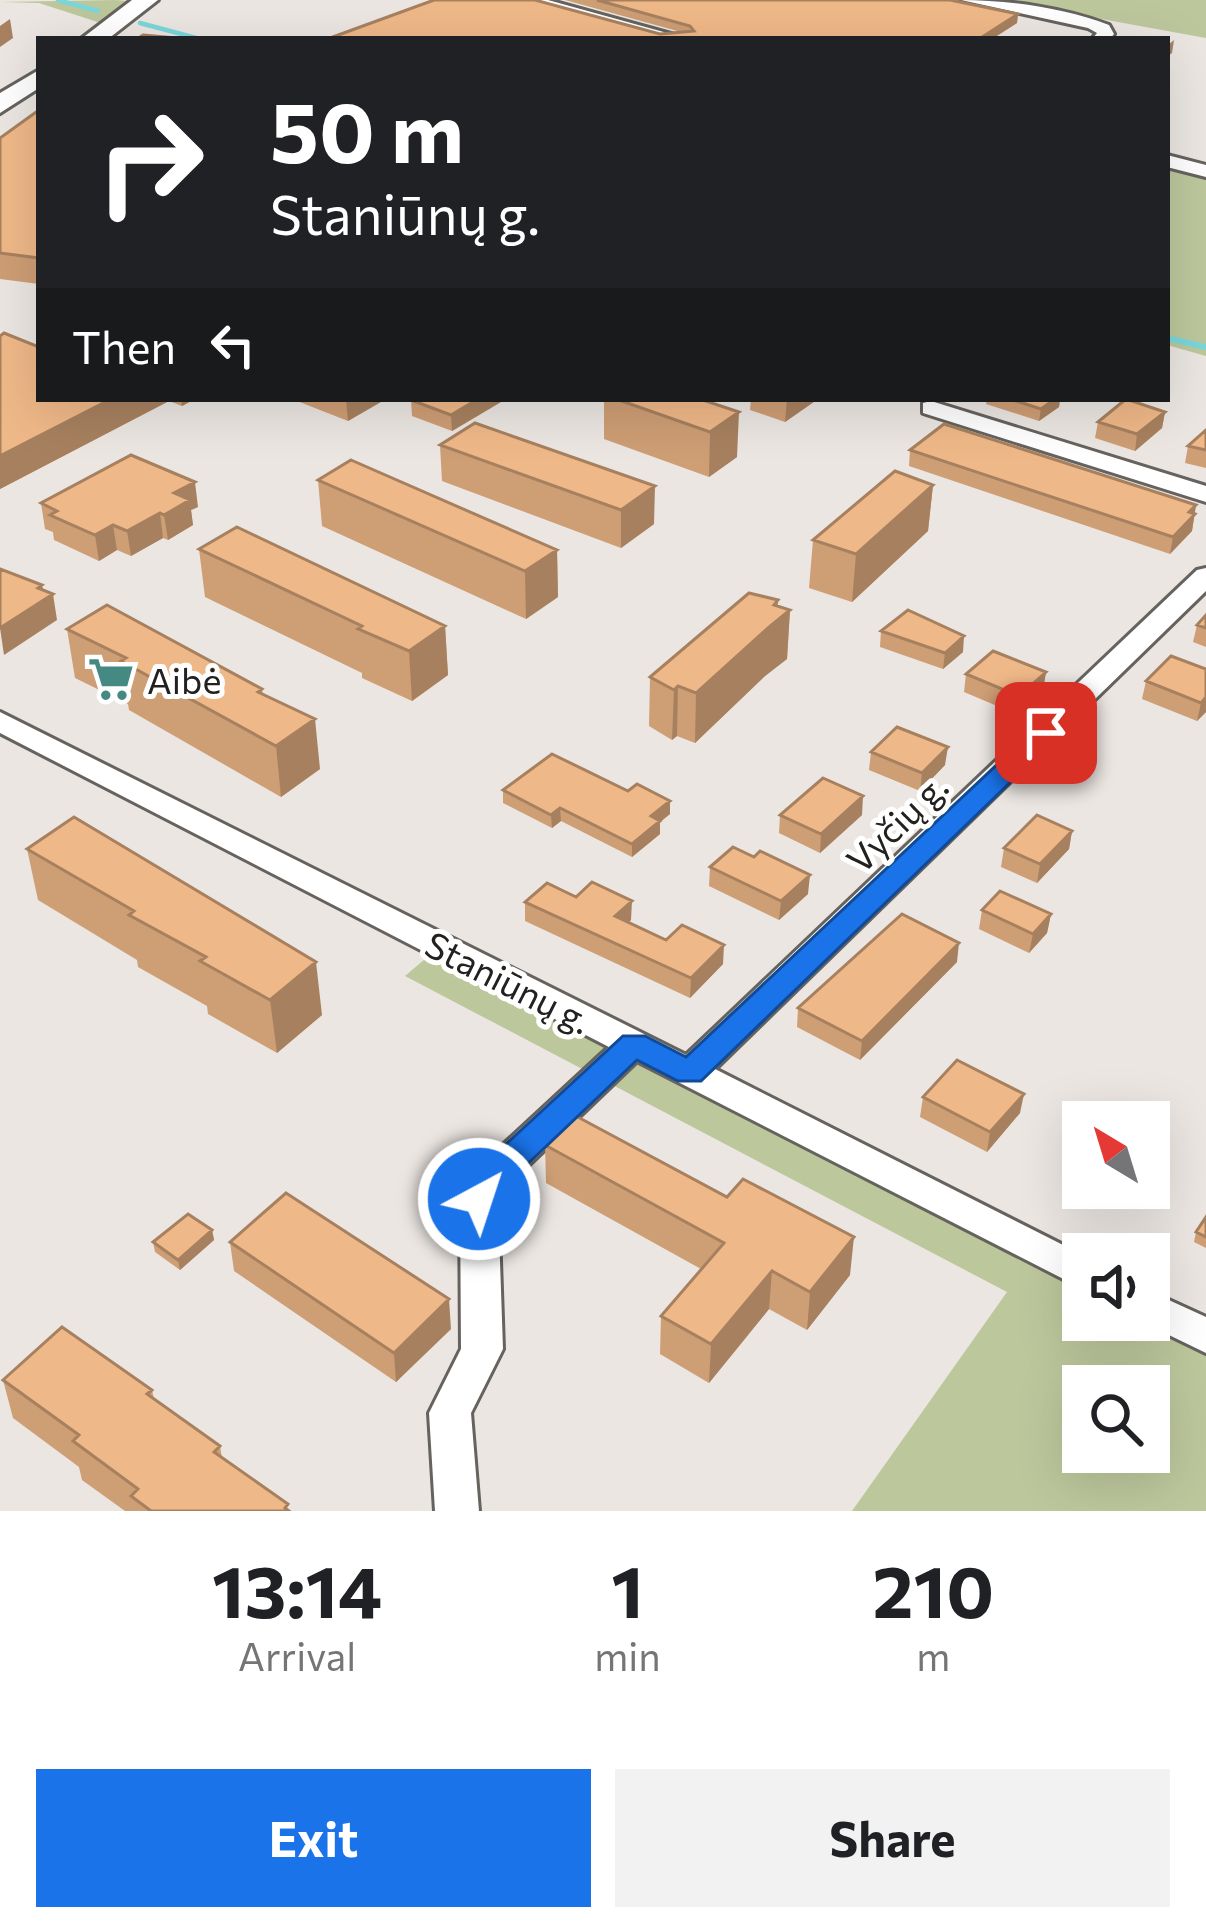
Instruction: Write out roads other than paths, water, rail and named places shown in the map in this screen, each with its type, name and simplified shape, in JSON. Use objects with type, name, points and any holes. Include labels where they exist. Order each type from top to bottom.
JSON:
[{"type":"main road","points":[[96,36],[147,0]]},
{"type":"main road","points":[[0,105],[36,79]]},
{"type":"street","points":[[529,0],[669,36]]},
{"type":"street","points":[[969,0],[1091,24],[1103,28],[1104,36]]},
{"type":"street","points":[[1170,162],[1206,171]]},
{"type":"street","points":[[931,408],[1206,494]]},
{"type":"street","name":"Vyčių g.","points":[[690,1072],[1206,576]]},
{"type":"street","name":"Staniūnų g.","points":[[0,721],[1062,1262]]},
{"type":"street","points":[[457,1511],[450,1413],[482,1348],[479,1199],[504,1166],[634,1044]]},
{"type":"street","points":[[1170,1317],[1206,1336]]},
{"type":"waterway","points":[[58,0],[98,11]]},
{"type":"waterway","points":[[140,23],[189,36]]},
{"type":"waterway","points":[[1170,339],[1206,347]]},
{"type":"place","name":"Aibė","points":[[111,679]]}]
